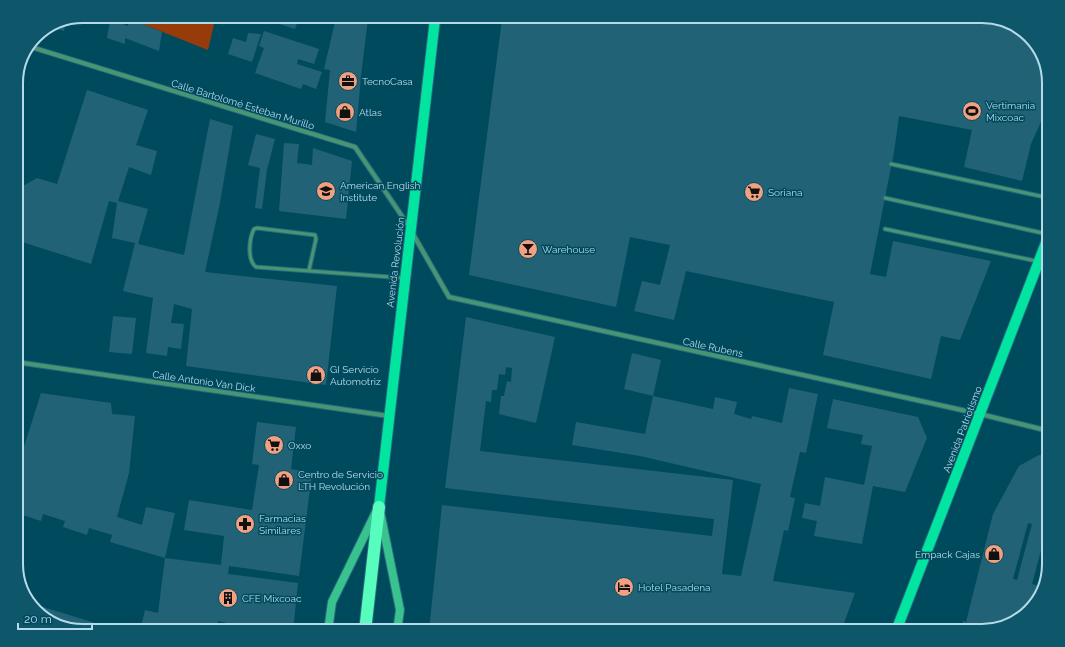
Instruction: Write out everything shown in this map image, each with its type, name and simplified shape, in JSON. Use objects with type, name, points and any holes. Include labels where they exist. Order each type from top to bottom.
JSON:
[{"type":"highway","points":[[366,624],[379,507]]},
{"type":"main road","name":"Avenida Revolución","points":[[398,624],[400,610],[379,507],[434,23]]},
{"type":"main road","name":"Avenida Patriotismo","points":[[899,624],[1042,254]]},
{"type":"main road","name":"Avenida Revolución","points":[[329,624],[332,602],[379,507]]},
{"type":"street","name":"Calle Bartolomé Esteban Murillo","points":[[35,48],[355,147],[411,230]]},
{"type":"street","name":"Calle Rubens","points":[[411,230],[449,297],[980,414],[1042,429]]},
{"type":"street","name":"Calle Antonio Van Dick","points":[[23,363],[389,416]]},
{"type":"lane","points":[[891,164],[1042,196]]},
{"type":"lane","points":[[885,198],[1042,233]]},
{"type":"lane","points":[[309,270],[316,239],[314,235],[257,228],[254,229],[250,258],[251,263],[256,267],[405,278]]},
{"type":"lane","points":[[885,229],[1039,262]]},
{"type":"shaded area","points":[[140,23],[214,23],[208,50]]},
{"type":"building","points":[[110,23],[120,23],[128,26],[129,23],[140,23],[162,32],[159,51],[125,38],[125,44],[107,38]]},
{"type":"building","points":[[276,23],[297,23],[295,29]]},
{"type":"building","points":[[335,23],[368,23],[356,132],[325,122],[330,70],[324,69]]},
{"type":"building","name":"Soriana","points":[[501,23],[982,23],[997,25],[1018,35],[1030,47],[1039,64],[1042,79],[1042,120],[1031,144],[1022,181],[964,167],[972,130],[899,116],[894,152],[870,274],[886,277],[893,241],[991,261],[960,340],[941,336],[931,379],[823,355],[834,302],[686,271],[674,320],[634,311],[642,281],[660,285],[670,245],[630,237],[616,307],[469,275]]},
{"type":"building","points":[[65,26],[64,31],[57,29]]},
{"type":"building","points":[[264,31],[319,49],[314,64],[298,59],[297,64],[322,72],[316,89],[303,84],[301,89],[255,73],[264,48],[259,46]]},
{"type":"building","points":[[248,33],[261,34],[252,62],[228,54],[233,38],[246,42]]},
{"type":"building","points":[[87,90],[148,110],[136,145],[157,151],[151,175],[129,167],[118,201],[148,209],[138,244],[184,255],[210,119],[233,126],[220,203],[205,272],[337,286],[326,385],[186,366],[192,309],[174,304],[171,323],[184,324],[181,349],[168,347],[167,356],[146,353],[153,298],[123,291],[135,243],[112,238],[117,203],[109,201],[91,264],[23,242],[23,186],[37,178],[57,184]]},
{"type":"building","points":[[256,134],[275,139],[267,170],[262,209],[255,208],[260,168],[248,165]]},
{"type":"building","points":[[284,143],[299,144],[297,163],[312,165],[313,148],[352,161],[346,219],[279,211]]},
{"type":"building","points":[[113,316],[136,318],[132,354],[109,352]]},
{"type":"building","points":[[466,317],[555,337],[536,423],[499,414],[501,396],[504,396],[507,381],[511,382],[512,368],[506,367],[505,375],[499,374],[497,390],[492,390],[491,402],[486,401],[480,451],[733,480],[722,574],[741,576],[761,484],[640,456],[572,445],[576,422],[645,434],[653,396],[713,409],[715,397],[737,402],[734,414],[751,419],[752,416],[782,423],[789,388],[818,394],[806,453],[800,452],[790,497],[795,498],[788,531],[784,530],[773,581],[855,593],[844,624],[430,624],[442,505],[712,536],[714,519],[445,488]]},
{"type":"building","points":[[632,353],[661,360],[653,396],[624,389]]},
{"type":"building","points":[[41,393],[111,403],[112,414],[135,416],[129,473],[117,517],[142,525],[146,507],[175,513],[165,558],[110,542],[112,535],[89,528],[87,535],[63,527],[65,521],[43,514],[41,521],[23,515],[23,450]]},
{"type":"building","points":[[833,399],[918,417],[927,438],[905,492],[873,486],[862,544],[814,536],[817,521],[802,518],[805,503],[820,506],[825,477],[864,485],[872,446],[861,444],[863,435],[827,428]]},
{"type":"building","points":[[257,422],[296,427],[291,469],[312,473],[299,576],[229,566],[228,574],[298,583],[294,624],[227,624],[218,621],[217,624],[142,624],[145,610],[158,613],[165,558],[221,565],[224,536],[184,530],[189,500],[252,510],[259,465],[252,464]]},
{"type":"building","points":[[1039,455],[1042,455],[1042,547],[1032,584],[1038,586],[1034,594],[1018,612],[1005,619],[997,622],[982,624],[962,624],[963,621],[966,622],[993,514],[1019,466]],"holes":[[[1028,523],[1032,524],[1017,580],[1013,579]]]},
{"type":"building","points":[[40,606],[98,624],[68,622],[53,616]]},
{"type":"place","name":"TecnoCasa","points":[[348,81]]},
{"type":"place","name":"Vertimania Mixcoac","points":[[972,111]]},
{"type":"place","name":"Atlas","points":[[345,112]]},
{"type":"place","name":"American English Institute","points":[[326,191]]},
{"type":"place","name":"Soriana","points":[[754,192]]},
{"type":"place","name":"Warehouse","points":[[528,249]]},
{"type":"place","name":"GI Servicio Automotriz","points":[[316,375]]},
{"type":"place","name":"Oxxo","points":[[274,445]]},
{"type":"place","name":"Centro de Servicio LTH Revolución","points":[[284,480]]},
{"type":"place","name":"Farmacias Similares","points":[[245,524]]},
{"type":"place","name":"Empack Cajas","points":[[994,554]]},
{"type":"place","name":"Hotel Pasadena","points":[[624,587]]},
{"type":"place","name":"CFE Mixcoac","points":[[228,598]]}]
